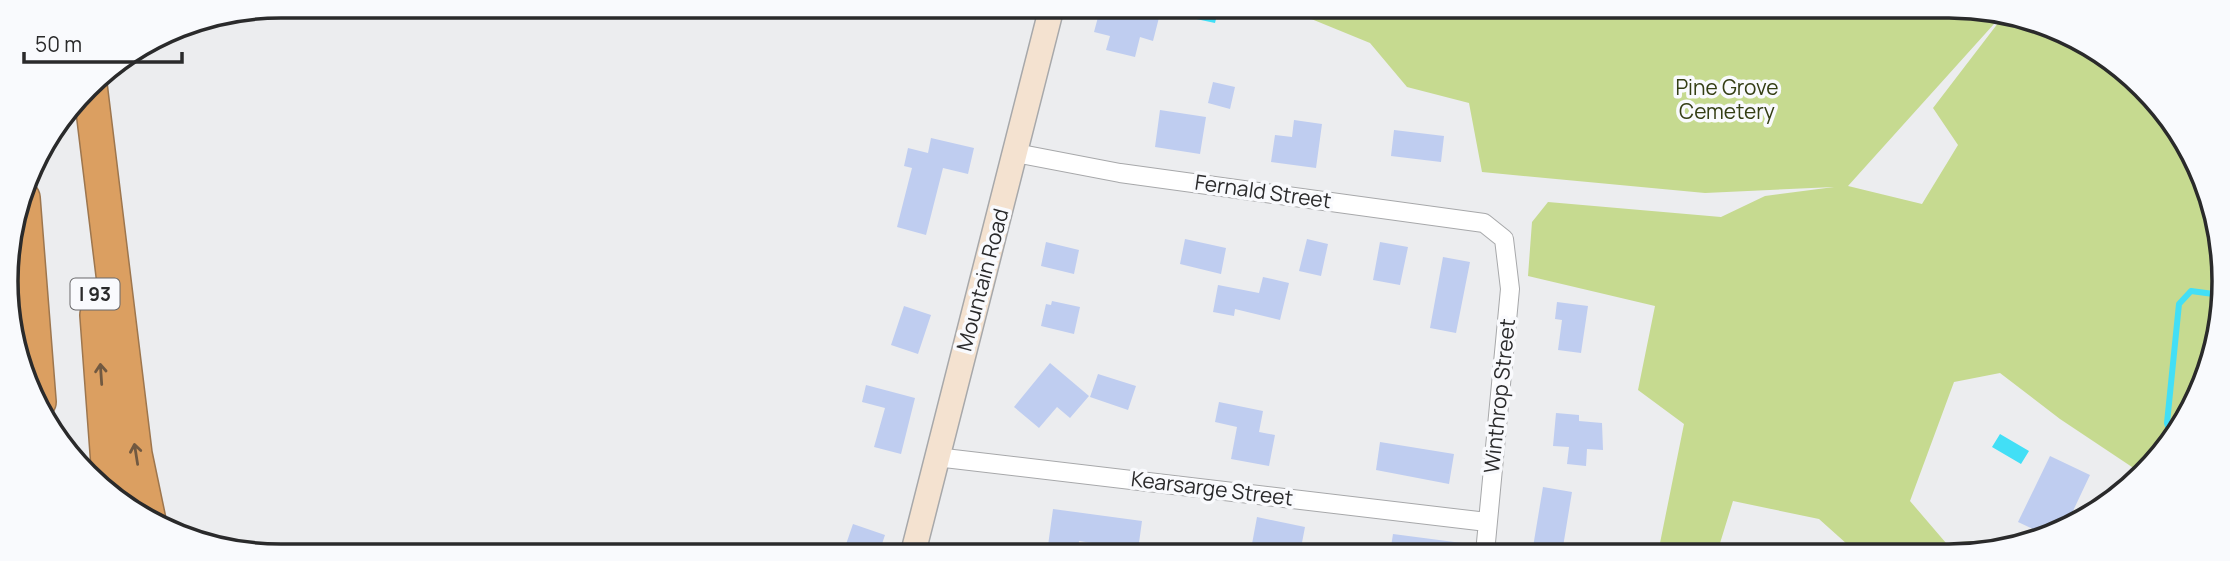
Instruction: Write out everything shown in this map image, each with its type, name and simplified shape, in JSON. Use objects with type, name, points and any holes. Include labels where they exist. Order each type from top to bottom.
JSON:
[{"type":"highway","points":[[92,98],[135,454],[146,506]]},
{"type":"highway","name":"I 93","points":[[81,110],[109,480]]},
{"type":"highway","points":[[25,219],[37,379]]},
{"type":"main road","name":"Mountain Road","points":[[915,544],[1049,18]]},
{"type":"street","name":"Fernald Street","points":[[1016,153],[1120,173],[1484,223],[1504,239]]},
{"type":"street","name":"Winthrop Street","points":[[1486,544],[1510,289],[1504,239]]},
{"type":"street","name":"Kearsarge Street","points":[[936,457],[1487,522]]},
{"type":"green space","name":"Pine Grove Cemetery","points":[[1309,18],[1967,18],[1996,22],[1848,186],[1922,204],[1958,145],[1933,108],[1998,23],[2034,31],[2081,53],[2123,83],[2158,120],[2185,164],[2204,212],[2212,263],[2210,315],[2199,365],[2168,427],[2133,468],[2060,419],[2000,373],[1954,382],[1910,501],[1946,543],[1991,540],[1950,544],[1847,544],[1819,519],[1733,501],[1720,544],[1660,544],[1684,424],[1638,390],[1655,306],[1528,276],[1532,222],[1548,202],[1721,217],[1765,196],[1834,187],[1705,193],[1482,172],[1469,103],[1407,87],[1370,43]]},
{"type":"water","points":[[1191,18],[1216,18],[1215,23]]},
{"type":"water","points":[[2000,434],[2029,451],[2021,464],[1992,447]]},
{"type":"building","points":[[1098,18],[1159,18],[1153,41],[1140,37],[1135,57],[1106,50],[1110,36],[1094,32]]},
{"type":"building","points":[[1213,82],[1235,87],[1230,109],[1208,103]]},
{"type":"building","points":[[1160,110],[1206,117],[1200,154],[1155,147]]},
{"type":"building","points":[[1294,120],[1322,124],[1316,168],[1271,162],[1275,135],[1292,137]]},
{"type":"building","points":[[1394,130],[1444,136],[1441,162],[1391,156]]},
{"type":"building","points":[[931,138],[974,148],[968,174],[943,168],[926,235],[897,227],[912,168],[904,166],[908,148],[928,153]]},
{"type":"building","points":[[1185,239],[1226,248],[1221,274],[1180,264]]},
{"type":"building","points":[[1307,239],[1328,244],[1321,276],[1299,271]]},
{"type":"building","points":[[1046,242],[1079,250],[1074,274],[1041,266]]},
{"type":"building","points":[[1380,242],[1408,247],[1400,285],[1373,280]]},
{"type":"building","points":[[1443,257],[1470,262],[1456,333],[1430,328]]},
{"type":"building","points":[[1263,277],[1289,283],[1280,320],[1235,309],[1234,316],[1213,312],[1218,285],[1259,293]]},
{"type":"building","points":[[1052,301],[1080,307],[1074,334],[1041,326],[1046,304],[1051,305]]},
{"type":"building","points":[[1557,302],[1588,306],[1581,353],[1558,350],[1562,320],[1555,319]]},
{"type":"building","points":[[904,306],[931,315],[918,354],[891,345]]},
{"type":"building","points":[[1050,363],[1089,396],[1070,418],[1057,407],[1039,428],[1014,407]]},
{"type":"building","points":[[1098,374],[1136,386],[1128,410],[1090,397]]},
{"type":"building","points":[[866,385],[915,398],[901,454],[874,447],[885,408],[862,402]]},
{"type":"building","points":[[1219,402],[1263,411],[1259,432],[1275,435],[1269,466],[1231,459],[1237,427],[1215,422]]},
{"type":"building","points":[[1556,413],[1579,415],[1579,421],[1602,423],[1603,450],[1587,449],[1586,466],[1567,464],[1569,447],[1553,446]]},
{"type":"building","points":[[1380,442],[1454,454],[1449,484],[1376,470]]},
{"type":"building","points":[[2050,456],[2090,475],[2072,513],[2035,530],[2018,522]]},
{"type":"building","points":[[1543,487],[1572,492],[1563,544],[1534,544]]},
{"type":"building","points":[[1053,509],[1142,521],[1139,544],[1079,541],[1079,544],[1048,544]]},
{"type":"building","points":[[1257,517],[1305,527],[1302,544],[1252,544]]},
{"type":"building","points":[[853,524],[885,535],[882,544],[846,544]]},
{"type":"building","points":[[1393,534],[1462,543],[1462,544],[1391,544]]},
{"type":"waterway","points":[[2168,427],[2179,304],[2191,291],[2212,294]]}]
